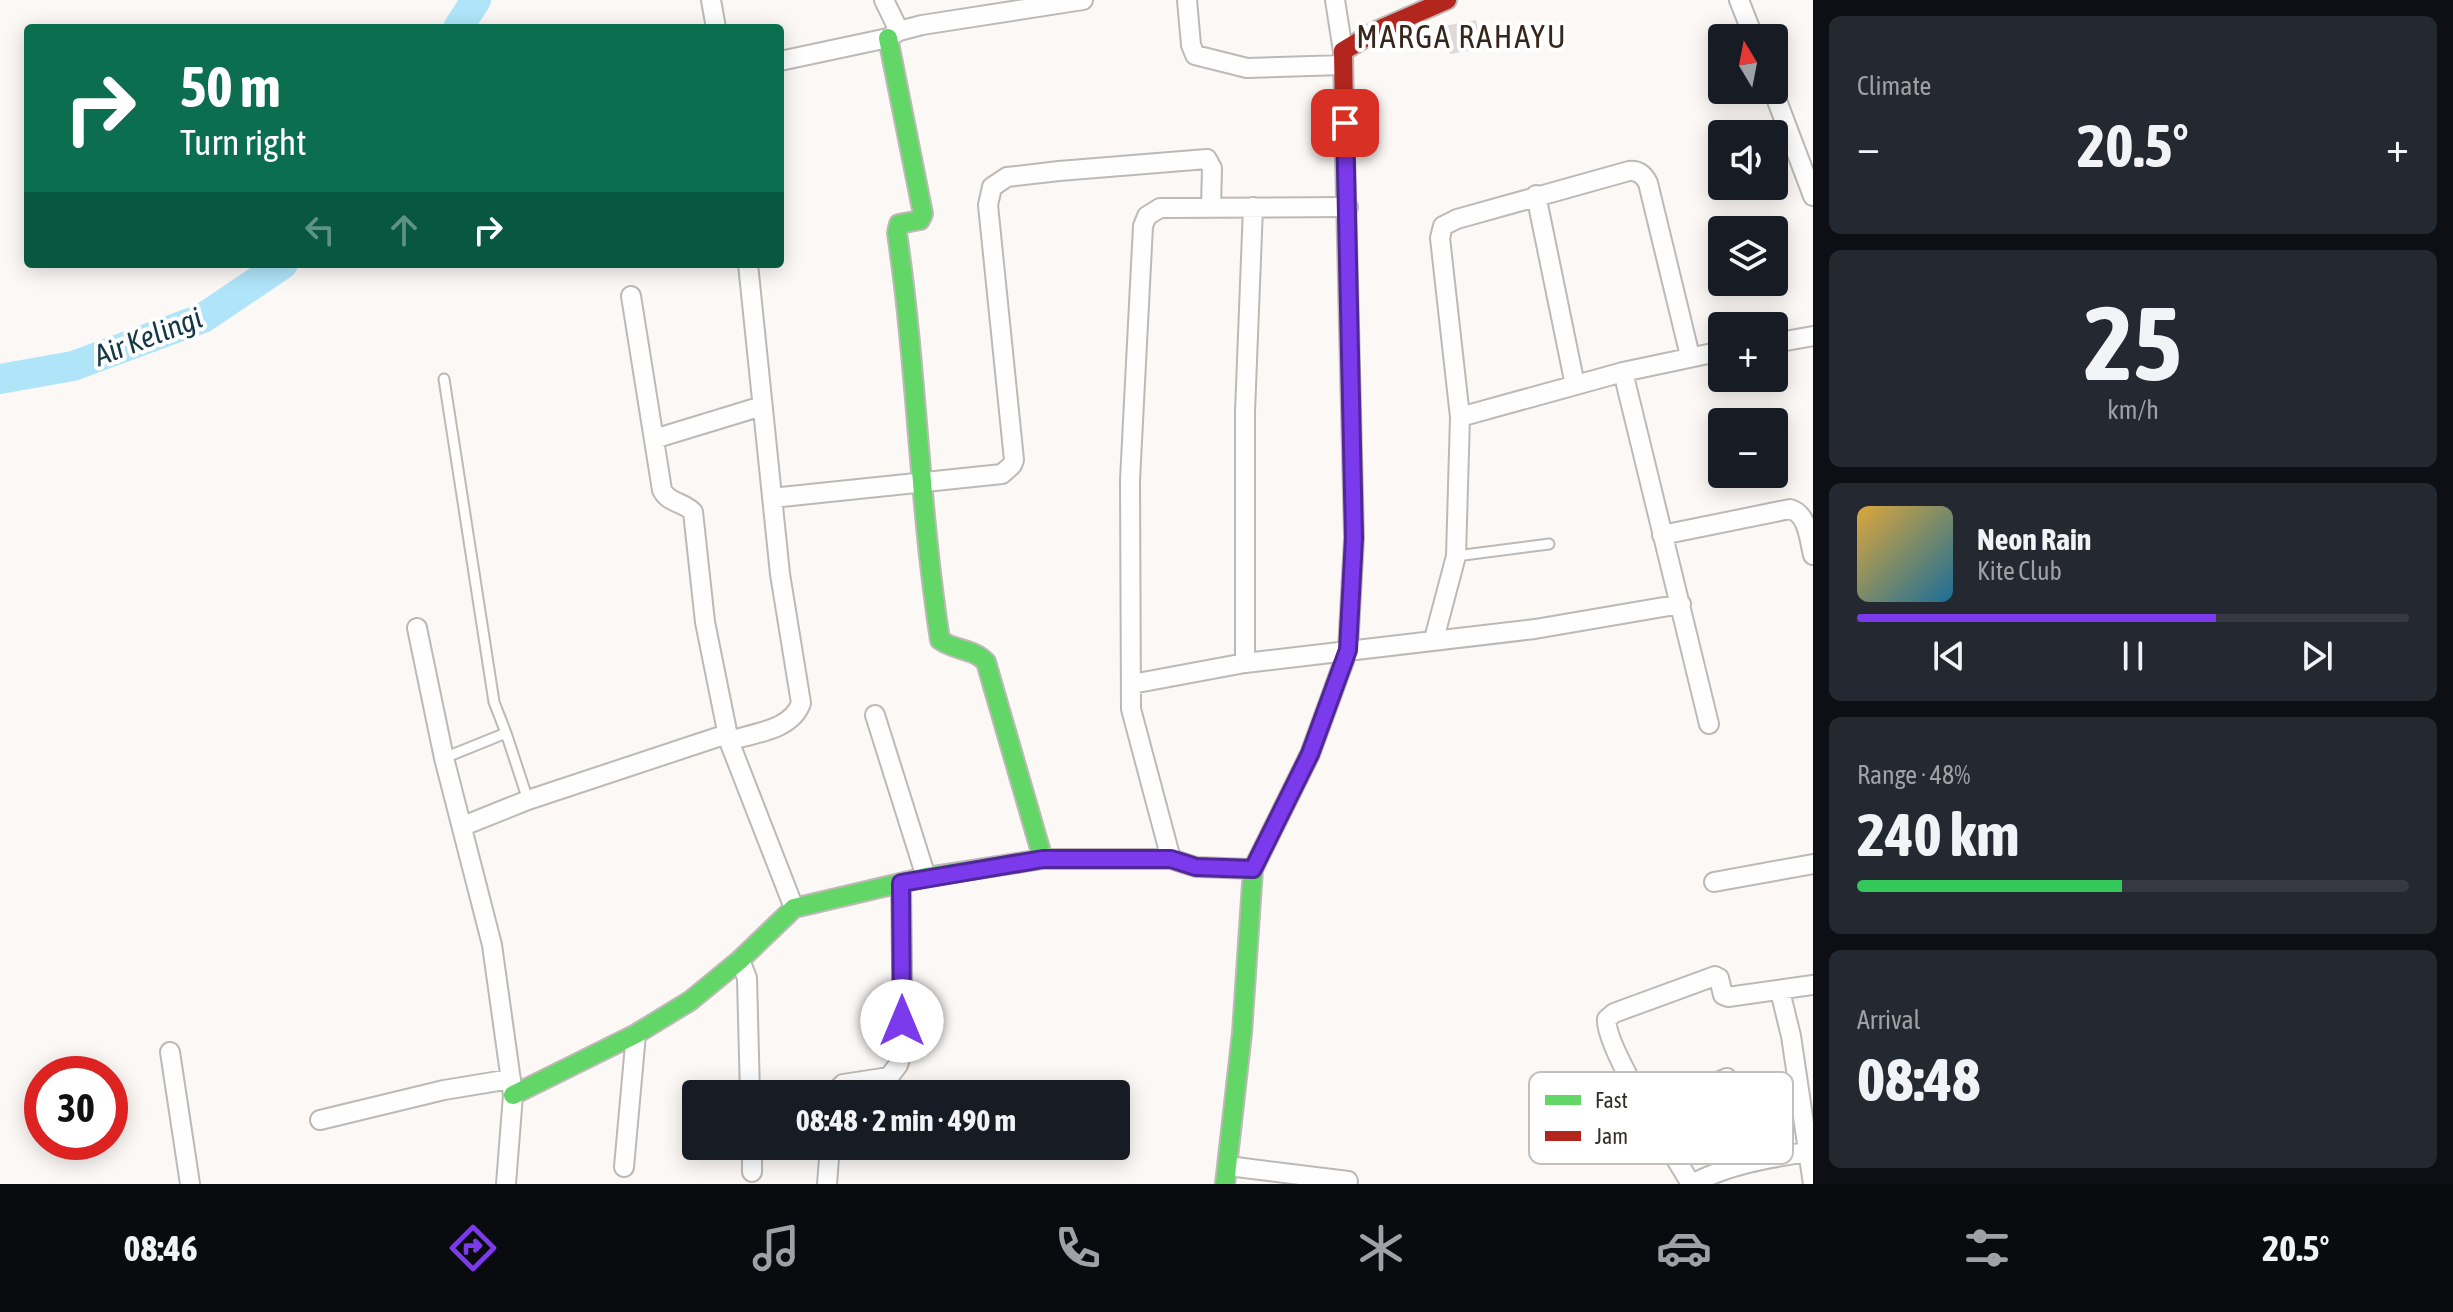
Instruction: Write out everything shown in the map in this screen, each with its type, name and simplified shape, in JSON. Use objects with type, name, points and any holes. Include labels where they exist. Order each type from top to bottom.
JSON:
[{"type":"street","points":[[711,0],[715,24]]},
{"type":"street","points":[[884,0],[894,34],[923,214],[920,220],[899,224],[897,229],[909,316],[920,484],[940,640],[946,645],[977,652],[986,662],[1043,859]]},
{"type":"street","points":[[784,60],[922,25],[1083,0]]},
{"type":"street","points":[[1187,0],[1191,45],[1195,55],[1247,68],[1343,58],[1412,6],[1447,0]]},
{"type":"street","points":[[1335,0],[1343,58],[1348,207],[1354,538],[1348,650],[1310,754],[1253,869],[1242,1033],[1227,1175],[1348,1181]]},
{"type":"street","points":[[1739,0],[1748,24]]},
{"type":"street","points":[[1778,104],[1813,196]]},
{"type":"street","points":[[772,498],[1002,474],[1012,465],[1014,460],[988,205],[992,187],[1007,177],[1207,159],[1212,168],[1211,206]]},
{"type":"street","points":[[1434,639],[1456,556],[1460,417],[1441,230],[1457,219],[1634,170],[1644,176],[1648,183],[1690,356]]},
{"type":"street","points":[[1536,195],[1575,385]]},
{"type":"street","points":[[1171,859],[1131,709],[1130,480],[1143,226],[1154,210],[1211,206],[1348,207]]},
{"type":"street","points":[[1245,663],[1245,412],[1253,207]]},
{"type":"street","points":[[463,826],[528,800],[728,737],[784,724],[793,718],[801,703],[780,574],[748,268]]},
{"type":"street","points":[[631,296],[664,495],[693,512],[705,622],[728,737],[794,908]]},
{"type":"street","points":[[1788,340],[1813,336]]},
{"type":"street","points":[[1460,417],[1623,372],[1708,353]]},
{"type":"street","points":[[1623,372],[1709,724]]},
{"type":"street","points":[[654,439],[762,406]]},
{"type":"street","points":[[1662,535],[1790,509],[1802,517],[1813,555]]},
{"type":"street","points":[[1132,684],[1245,663],[1535,629],[1681,604]]},
{"type":"street","points":[[417,628],[444,758],[488,923],[512,1087],[506,1184]]},
{"type":"street","points":[[875,715],[926,877]]},
{"type":"street","points":[[320,1120],[444,1090],[512,1087],[636,1034],[690,1001],[740,960],[794,908],[926,877],[1043,859],[1171,859],[1196,867],[1253,869]]},
{"type":"street","points":[[1714,882],[1813,864]]},
{"type":"street","points":[[869,1080],[889,1077],[898,1065],[903,1049],[901,883]]},
{"type":"street","points":[[740,960],[747,978],[750,1080]]},
{"type":"street","points":[[1629,1072],[1608,1031],[1606,1024],[1610,1016],[1715,976],[1719,978],[1725,997],[1813,985]]},
{"type":"street","points":[[1780,991],[1791,1036],[1813,1184]]},
{"type":"street","points":[[624,1167],[636,1034]]},
{"type":"street","points":[[170,1052],[190,1184]]},
{"type":"street","points":[[752,1160],[752,1172]]},
{"type":"street","points":[[827,1184],[829,1160]]},
{"type":"street","points":[[1679,1164],[1691,1184],[1707,1175],[1745,1164]]},
{"type":"lane","points":[[444,379],[494,702],[528,800]]},
{"type":"lane","points":[[1456,556],[1549,544]]},
{"type":"lane","points":[[444,758],[506,733]]},
{"type":"building","points":[[1476,20],[1482,48],[1450,54],[1444,26]]},
{"type":"waterway","name":"Air Kelingi","points":[[461,24],[476,0]]},
{"type":"waterway","name":"Air Kelingi","points":[[0,379],[73,366],[203,318],[277,268]]},
{"type":"traffic: fast","points":[[888,38],[923,214],[920,220],[899,224],[897,233],[940,640],[975,654],[986,662],[1043,859]]},
{"type":"traffic: fast","points":[[1225,1184],[1242,1033],[1253,869],[1310,754],[1348,650],[1354,538],[1344,112]]},
{"type":"traffic: fast","points":[[513,1095],[636,1034],[690,1001],[740,960],[794,908],[926,877],[1043,859],[1171,859],[1196,867],[1253,869]]},
{"type":"traffic: jam","points":[[1344,112],[1343,51],[1378,30],[1447,0]]},
{"type":"district","name":"MARGA RAHAYU","points":[[1462,37]]},
{"type":"route","points":[[902,1021],[901,883],[1043,859],[1171,859],[1196,867],[1253,869],[1310,754],[1348,650],[1351,613],[1354,538],[1345,123]]}]
